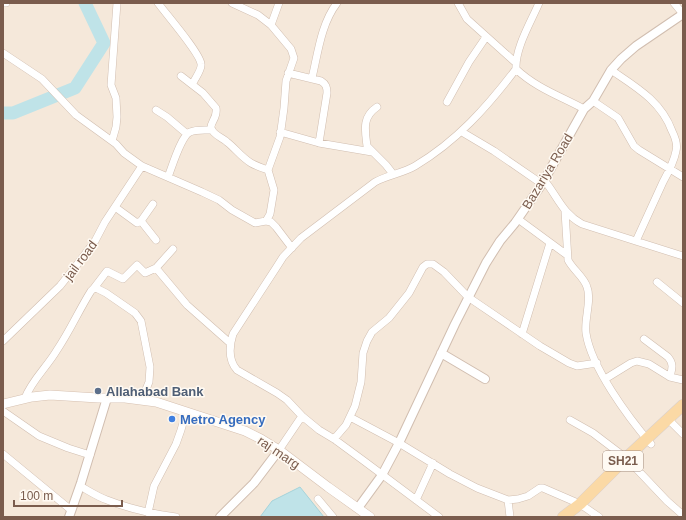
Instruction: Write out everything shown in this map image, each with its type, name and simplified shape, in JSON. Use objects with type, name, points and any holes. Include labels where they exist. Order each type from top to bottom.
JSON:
[{"type":"main road","name":"raj marg","points":[[3,404],[25,398],[50,395],[142,399],[156,402],[245,431],[279,450],[370,517]]},
{"type":"main road","name":"SH21","points":[[573,517],[628,460],[670,421],[683,406]]},
{"type":"main road","name":"SH21","points":[[670,421],[683,414]]},
{"type":"main road","name":"SH21","points":[[563,517],[583,506]]},
{"type":"street","points":[[112,141],[116,127],[117,111],[116,98],[111,85],[117,3]]},
{"type":"street","points":[[158,3],[192,46],[200,59],[201,67],[193,83]]},
{"type":"street","points":[[232,3],[258,15],[271,25],[293,54],[294,58],[286,82],[284,108],[276,150],[268,170],[274,190],[270,214],[266,221]]},
{"type":"street","points":[[271,25],[279,3]]},
{"type":"street","points":[[312,78],[326,24],[331,11],[337,3]]},
{"type":"street","points":[[458,3],[467,19],[516,66],[525,78],[537,86],[584,109]]},
{"type":"street","points":[[438,517],[334,439],[319,430],[302,416],[287,400],[237,370],[232,365],[230,343],[233,334],[276,268],[292,248],[319,224],[375,182],[384,177],[414,167],[462,132],[492,100],[516,66],[519,48],[539,3]]},
{"type":"street","points":[[674,3],[683,14]]},
{"type":"street","name":"Bazariya Road","points":[[358,508],[382,475],[399,443],[468,297],[493,251],[518,219],[543,182],[584,109],[593,101],[610,70],[620,59],[636,46],[683,14]]},
{"type":"street","points":[[447,102],[469,62],[486,37]]},
{"type":"street","points":[[3,53],[42,79],[76,115],[112,141],[128,156],[142,166],[168,176],[218,200],[255,223],[266,221],[271,222],[292,248]]},
{"type":"street","points":[[610,70],[641,91],[664,113],[677,146],[670,169],[636,241]]},
{"type":"street","points":[[288,73],[321,81],[327,87],[319,143]]},
{"type":"street","points":[[181,76],[193,83],[216,108],[216,118],[212,124],[212,130],[215,134],[228,142],[242,157],[268,170]]},
{"type":"street","points":[[593,101],[618,118],[634,146],[644,155],[683,177]]},
{"type":"street","points":[[377,107],[368,114],[366,126],[367,146],[393,174]]},
{"type":"street","points":[[156,110],[168,117],[187,134]]},
{"type":"street","points":[[168,176],[183,139],[187,134],[190,131],[212,130]]},
{"type":"street","points":[[280,132],[319,143],[372,152]]},
{"type":"street","points":[[462,132],[543,182],[553,190],[565,211],[582,224],[683,256]]},
{"type":"street","name":"jail road","points":[[3,342],[60,286],[94,241],[142,166]]},
{"type":"street","points":[[115,207],[136,223],[141,221],[154,204]]},
{"type":"street","points":[[565,211],[567,256],[570,265],[585,282],[588,288],[589,294],[586,320],[588,342],[609,387],[648,441]]},
{"type":"street","points":[[518,219],[567,256]]},
{"type":"street","points":[[141,221],[156,240]]},
{"type":"street","points":[[522,334],[550,243]]},
{"type":"street","points":[[25,398],[28,389],[56,352],[70,330],[91,291],[107,271],[123,278],[137,265],[145,272],[156,268],[173,249]]},
{"type":"street","points":[[334,439],[346,425],[355,406],[363,353],[367,341],[372,332],[389,318],[409,293],[423,267],[429,263],[433,264],[444,272],[468,297],[522,334],[569,363],[577,366],[597,363]]},
{"type":"street","points":[[156,268],[187,306],[230,343]]},
{"type":"street","points":[[657,282],[683,303]]},
{"type":"street","points":[[94,288],[106,293],[118,301],[135,313],[141,321],[150,359],[149,382],[142,399]]},
{"type":"street","points":[[644,339],[671,360],[673,363],[670,377]]},
{"type":"street","points":[[441,353],[485,379]]},
{"type":"street","points":[[605,379],[637,361],[649,364],[670,377],[683,380]]},
{"type":"street","points":[[3,454],[70,514],[107,398]]},
{"type":"street","points":[[3,411],[39,436],[90,455]]},
{"type":"street","points":[[148,513],[154,486],[176,444],[186,412]]},
{"type":"street","points":[[220,517],[254,483],[302,416]]},
{"type":"street","points":[[350,418],[399,443],[478,488],[508,500],[528,496],[540,488],[583,506],[599,517]]},
{"type":"street","points":[[570,420],[604,441],[628,460],[667,501],[683,515]]},
{"type":"street","points":[[670,421],[683,434]]},
{"type":"street","points":[[416,500],[432,463]]},
{"type":"street","points":[[80,486],[106,500],[148,513],[176,517]]},
{"type":"street","points":[[318,499],[333,517]]},
{"type":"street","points":[[508,500],[510,517]]},
{"type":"shaded area","points":[[3,3],[683,3],[683,517],[3,517]]},
{"type":"water","points":[[300,487],[324,517],[260,517],[272,501]]},
{"type":"waterway","points":[[3,113],[13,113],[75,88],[104,43],[85,3]]},
{"type":"place","name":"Allahabad Bank","points":[[98,391]]},
{"type":"place","name":"Metro Agency","points":[[172,419]]}]
